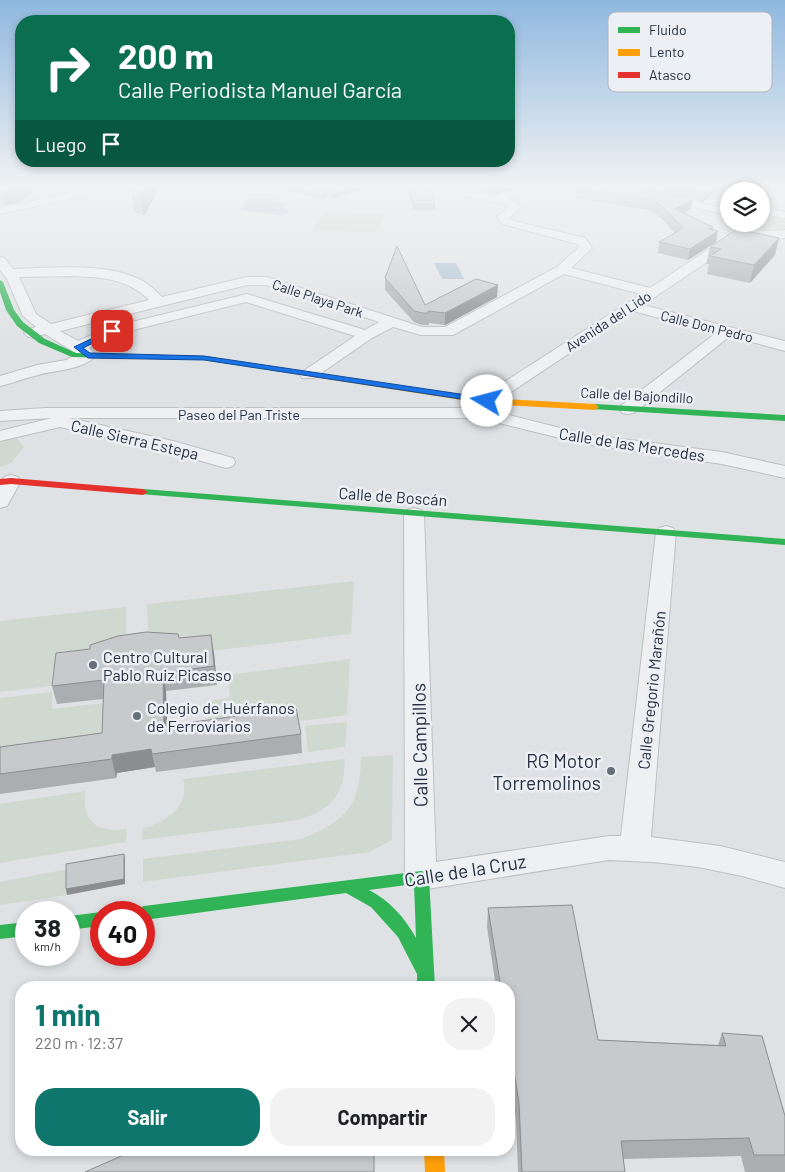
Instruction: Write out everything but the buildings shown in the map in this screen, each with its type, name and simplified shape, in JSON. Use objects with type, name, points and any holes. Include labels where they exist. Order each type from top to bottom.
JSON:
[{"type":"street","name":"Calle Playa Park","points":[[32,333],[246,281],[267,281],[421,331],[448,332],[562,270],[586,248],[582,243]]},
{"type":"street","name":"Avenida del Lido","points":[[483,407],[726,243]]},
{"type":"street","points":[[0,261],[3,283],[30,316],[83,351]]},
{"type":"street","points":[[562,270],[651,292]]},
{"type":"street","points":[[3,283],[65,272],[111,276],[130,280],[144,287],[160,303]]},
{"type":"street","name":"Calle del Bajondillo","points":[[3,283],[15,318],[32,333],[62,352],[83,351],[204,358],[483,407],[628,409],[785,418]]},
{"type":"street","points":[[0,381],[37,370],[70,364],[83,351],[112,331],[247,298],[368,335]]},
{"type":"street","name":"Calle Don Pedro","points":[[630,306],[785,346]]},
{"type":"street","points":[[308,375],[392,321]]},
{"type":"street","points":[[628,409],[728,332]]},
{"type":"street","name":"Paseo del Pan Triste","points":[[0,416],[52,417],[483,407]]},
{"type":"street","name":"Calle de las Mercedes","points":[[483,407],[584,439],[722,458],[785,472]]},
{"type":"street","points":[[0,436],[52,417]]},
{"type":"street","name":"Calle Sierra Estepa","points":[[52,417],[226,462]]},
{"type":"street","points":[[0,502],[6,482]]},
{"type":"street","name":"Calle de Boscán","points":[[6,482],[785,542]]},
{"type":"street","name":"Calle Campillos","points":[[414,514],[421,877],[426,981]]},
{"type":"street","name":"Calle Gregorio Marañón","points":[[635,848],[666,532]]},
{"type":"street","name":"Calle de la Cruz","points":[[155,912],[421,877],[608,848],[635,848],[708,855],[785,875]]},
{"type":"street","name":"Calle Campillos","points":[[347,886],[377,902],[404,932],[426,981]]},
{"type":"street","points":[[0,932],[15,930]]},
{"type":"street","points":[[434,1156],[435,1172]]},
{"type":"shaded area","points":[[14,435],[24,447],[11,463],[0,467],[0,439]]},
{"type":"shaded area","points":[[354,581],[351,634],[186,654],[149,647],[147,604]]},
{"type":"shaded area","points":[[126,607],[126,651],[86,666],[53,670],[51,686],[0,692],[0,621]]},
{"type":"shaded area","points":[[350,659],[347,715],[210,733],[206,701],[230,698],[228,675]]},
{"type":"shaded area","points":[[52,692],[52,709],[102,703],[100,749],[0,762],[0,698]]},
{"type":"shaded area","points":[[347,722],[345,747],[308,752],[305,726]]},
{"type":"shaded area","points":[[393,755],[392,840],[369,852],[143,882],[143,859],[301,839],[329,826],[348,810],[353,800],[358,788],[361,757]]},
{"type":"shaded area","points":[[345,759],[339,791],[328,805],[311,816],[299,820],[142,840],[143,828],[160,822],[180,805],[184,789],[183,779]]},
{"type":"shaded area","points":[[85,791],[86,811],[89,818],[100,827],[116,830],[127,829],[126,842],[0,863],[0,804]]},
{"type":"shaded area","points":[[68,869],[67,895],[15,901],[15,903],[0,905],[0,882]]},
{"type":"water","points":[[434,263],[456,263],[464,279],[442,279]]},
{"type":"traffic: fast","points":[[0,282],[10,310],[20,324],[42,341],[75,355],[204,358],[288,371]]},
{"type":"traffic: fast","points":[[595,407],[785,418]]},
{"type":"traffic: fast","points":[[143,492],[785,542]]},
{"type":"traffic: fast","points":[[155,912],[421,877],[426,981]]},
{"type":"traffic: fast","points":[[347,886],[377,902],[404,932],[422,968]]},
{"type":"traffic: fast","points":[[80,922],[90,920]]},
{"type":"traffic: fast","points":[[0,932],[15,930]]},
{"type":"traffic: slow","points":[[288,371],[487,401],[595,407]]},
{"type":"traffic: slow","points":[[434,1156],[435,1172]]},
{"type":"traffic: jam","points":[[0,482],[11,481],[143,492]]},
{"type":"place","name":"Centro Cultural Pablo Ruiz Picasso","points":[[93,665]]},
{"type":"place","name":"Colegio de Huérfanos de Ferroviarios","points":[[137,716]]},
{"type":"place","name":"RG Motor Torremolinos","points":[[611,771]]},
{"type":"route","points":[[112,331],[78,347],[88,356],[178,356],[204,358],[487,401]]}]
